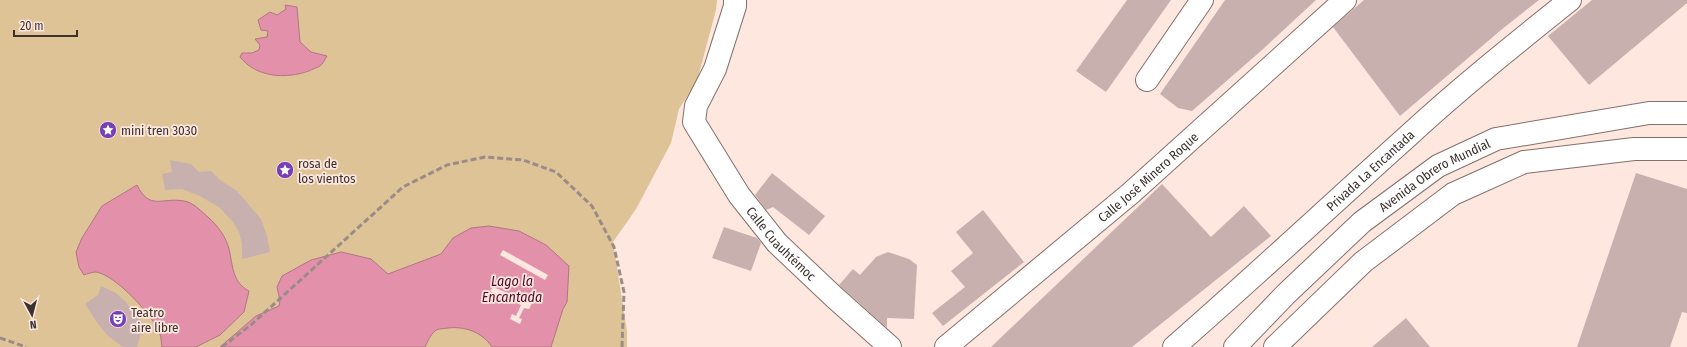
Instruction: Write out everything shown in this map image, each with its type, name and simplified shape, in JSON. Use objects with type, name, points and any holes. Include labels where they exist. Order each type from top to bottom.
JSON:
[{"type":"street","name":"Calle Cuauhtémoc","points":[[735,0],[715,69],[696,106],[694,122],[738,195],[777,243],[890,347]]},
{"type":"street","points":[[1147,80],[1202,0]]},
{"type":"street","name":"Calle José Minero Roque","points":[[946,347],[1131,192],[1345,0]]},
{"type":"street","name":"Privada La Encantada","points":[[1174,347],[1244,286],[1409,135],[1506,52],[1570,0]]},
{"type":"street","name":"Avenida Obrero Mundial","points":[[1235,347],[1286,294],[1362,222],[1438,166],[1496,139],[1649,113],[1687,113]]},
{"type":"street","name":"Avenida Obrero Mundial","points":[[1275,347],[1363,262],[1453,194],[1524,162],[1634,149],[1687,149]]},
{"type":"shaded area","points":[[0,0],[717,0],[716,10],[697,81],[679,109],[671,143],[636,209],[613,242],[627,331],[627,347],[0,347]]},
{"type":"water","points":[[285,5],[297,7],[300,42],[311,52],[327,56],[320,66],[300,74],[282,76],[263,73],[247,64],[240,57],[242,53],[252,53],[259,50],[260,45],[255,39],[267,37],[268,31],[261,30],[258,20],[270,12],[277,15],[286,9]]},
{"type":"water","points":[[137,185],[147,198],[157,201],[176,200],[191,203],[212,221],[226,240],[236,278],[243,287],[249,291],[244,312],[220,335],[196,347],[162,347],[160,335],[154,322],[131,295],[104,275],[96,272],[84,275],[79,267],[76,252],[82,238],[102,206]]},
{"type":"water","name":"Lago la Encantada","points":[[489,226],[519,231],[546,245],[569,266],[567,302],[563,309],[551,347],[492,347],[483,337],[473,331],[454,328],[435,331],[430,336],[425,347],[220,347],[256,316],[279,306],[280,301],[277,287],[282,276],[311,260],[341,252],[371,259],[388,274],[441,254],[453,238],[471,228]]},
{"type":"pier","points":[[503,250],[548,275],[545,280],[500,255]]},
{"type":"pier","points":[[493,287],[532,303],[529,309],[524,308],[519,318],[522,319],[520,324],[510,319],[512,314],[516,316],[521,305],[490,291]]},
{"type":"building","points":[[1127,0],[1171,0],[1106,92],[1076,71]]},
{"type":"building","points":[[1225,0],[1316,0],[1262,50],[1192,111],[1178,108],[1160,94]]},
{"type":"building","points":[[1364,0],[1539,0],[1501,30],[1400,116],[1333,27]]},
{"type":"building","points":[[1592,0],[1687,0],[1687,3],[1589,85],[1548,36]]},
{"type":"building","points":[[170,160],[191,164],[199,172],[211,171],[220,180],[237,191],[261,219],[267,236],[270,252],[242,259],[242,244],[239,232],[232,221],[220,208],[200,196],[182,189],[165,190],[162,174],[172,172]]},
{"type":"building","points":[[772,173],[825,216],[809,235],[773,207],[766,210],[755,195]]},
{"type":"building","points":[[1636,173],[1687,189],[1687,313],[1682,312],[1670,347],[1577,347]]},
{"type":"building","points":[[1162,184],[1211,237],[1244,206],[1271,236],[1132,347],[991,347]]},
{"type":"building","points":[[983,210],[1024,262],[943,326],[932,313],[965,287],[951,271],[973,253],[956,232]]},
{"type":"building","points":[[724,227],[757,238],[761,243],[751,271],[712,258]]},
{"type":"building","points":[[888,252],[909,259],[917,265],[914,319],[887,318],[887,328],[839,285],[853,269],[860,275],[876,257]]},
{"type":"building","name":"Teatro aire libre","points":[[101,286],[116,293],[125,301],[149,330],[140,336],[137,347],[123,347],[108,336],[85,304],[98,295]]},
{"type":"building","points":[[1406,318],[1430,347],[1372,347]]},
{"type":"railway","points":[[222,347],[252,324],[403,187],[447,165],[485,157],[523,160],[556,172],[592,206],[614,247],[624,292],[622,347]]},
{"type":"railway","points":[[0,338],[26,347]]},
{"type":"place","name":"mini tren 3030","points":[[108,130]]},
{"type":"place","name":"rosa de los vientos","points":[[285,170]]},
{"type":"place","name":"Teatro aire libre","points":[[118,319]]}]
